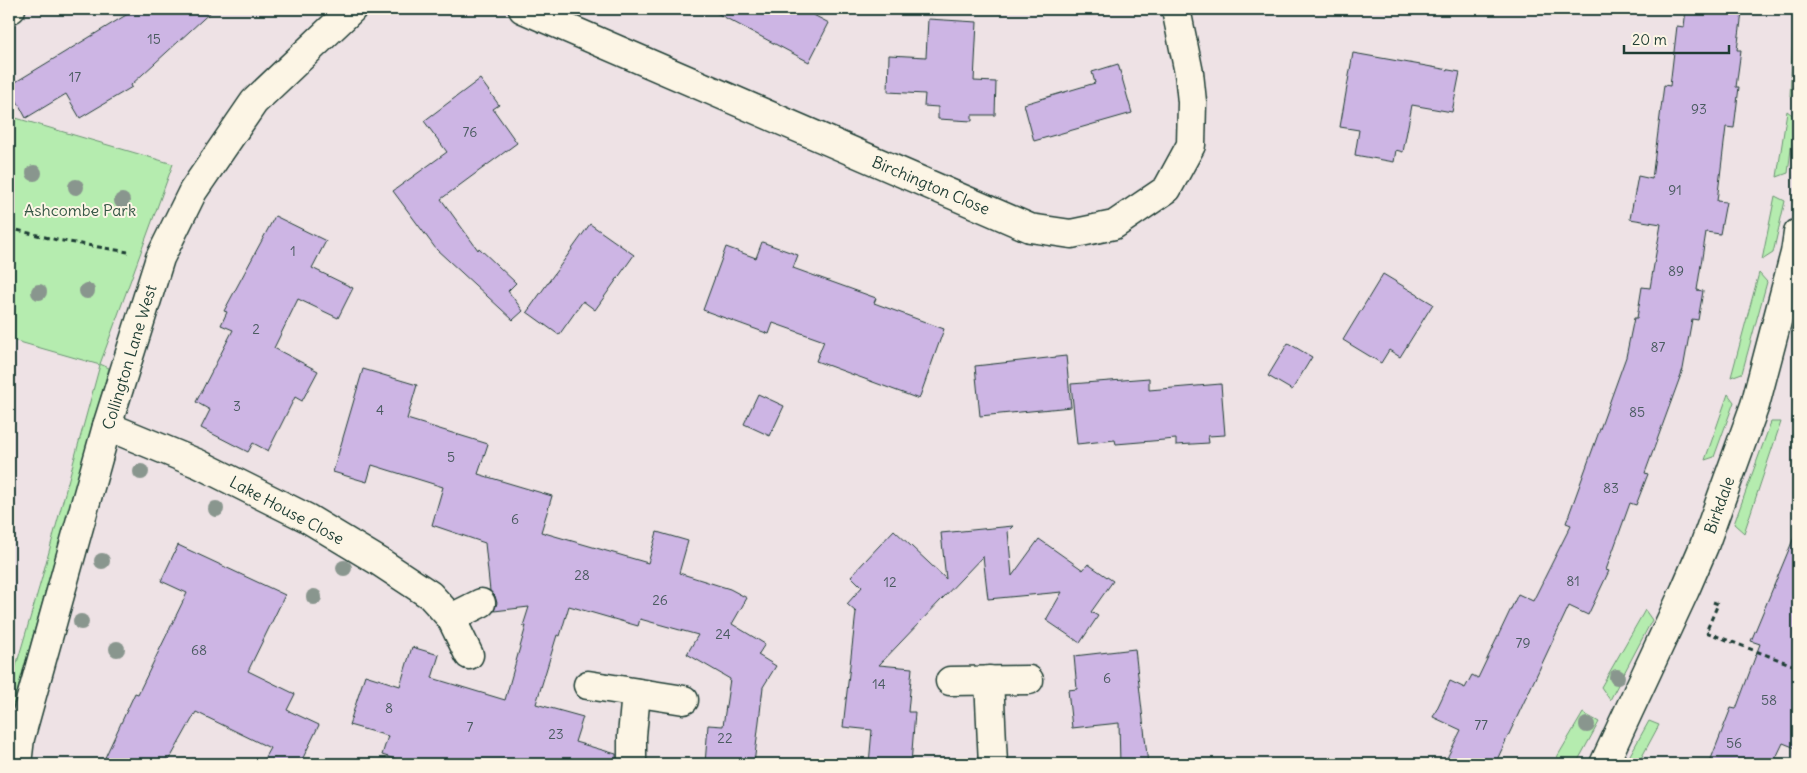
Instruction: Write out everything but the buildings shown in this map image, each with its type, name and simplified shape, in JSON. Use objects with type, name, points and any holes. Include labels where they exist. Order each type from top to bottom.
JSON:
[{"type":"street","name":"Collington Lane West","points":[[17,764],[20,738],[107,426],[160,258],[193,191],[254,102],[352,9]]},
{"type":"street","name":"Birchington Close","points":[[523,9],[1030,228],[1071,234],[1114,225],[1167,189],[1191,145],[1191,92],[1176,9]]},
{"type":"street","name":"Birkdale","points":[[1604,764],[1704,546],[1755,405],[1795,253],[1798,234]]},
{"type":"street","name":"Lake House Close","points":[[107,426],[199,464],[308,518],[380,562],[430,595],[451,618],[469,655]]},
{"type":"street","points":[[451,618],[481,603]]},
{"type":"street","points":[[989,680],[993,764]]},
{"type":"street","points":[[950,681],[1029,680]]},
{"type":"street","points":[[588,685],[684,700]]},
{"type":"street","points":[[632,764],[632,736],[636,692]]},
{"type":"path","points":[[9,228],[57,240],[160,258]]},
{"type":"path","points":[[1685,590],[1718,604],[1706,632],[1798,667]]},
{"type":"green space","points":[[1793,36],[1798,38],[1798,94],[1790,97]]},
{"type":"green space","points":[[1787,111],[1795,117],[1788,173],[1777,177]]},
{"type":"green space","name":"Ashcombe Park","points":[[9,116],[173,164],[100,364],[109,368],[9,720],[9,690],[100,365],[9,339]]},
{"type":"green space","points":[[1775,196],[1785,201],[1773,253],[1762,260]]},
{"type":"green space","points":[[1759,273],[1767,282],[1742,373],[1731,377]]},
{"type":"green space","points":[[1728,394],[1734,402],[1714,457],[1705,460]]},
{"type":"green space","points":[[1771,422],[1781,422],[1744,533],[1734,524]]},
{"type":"green space","points":[[1645,610],[1652,620],[1610,700],[1601,687]]},
{"type":"green space","points":[[1583,713],[1599,722],[1576,764],[1553,764]]},
{"type":"green space","points":[[1649,721],[1659,725],[1638,764],[1625,764]]}]
